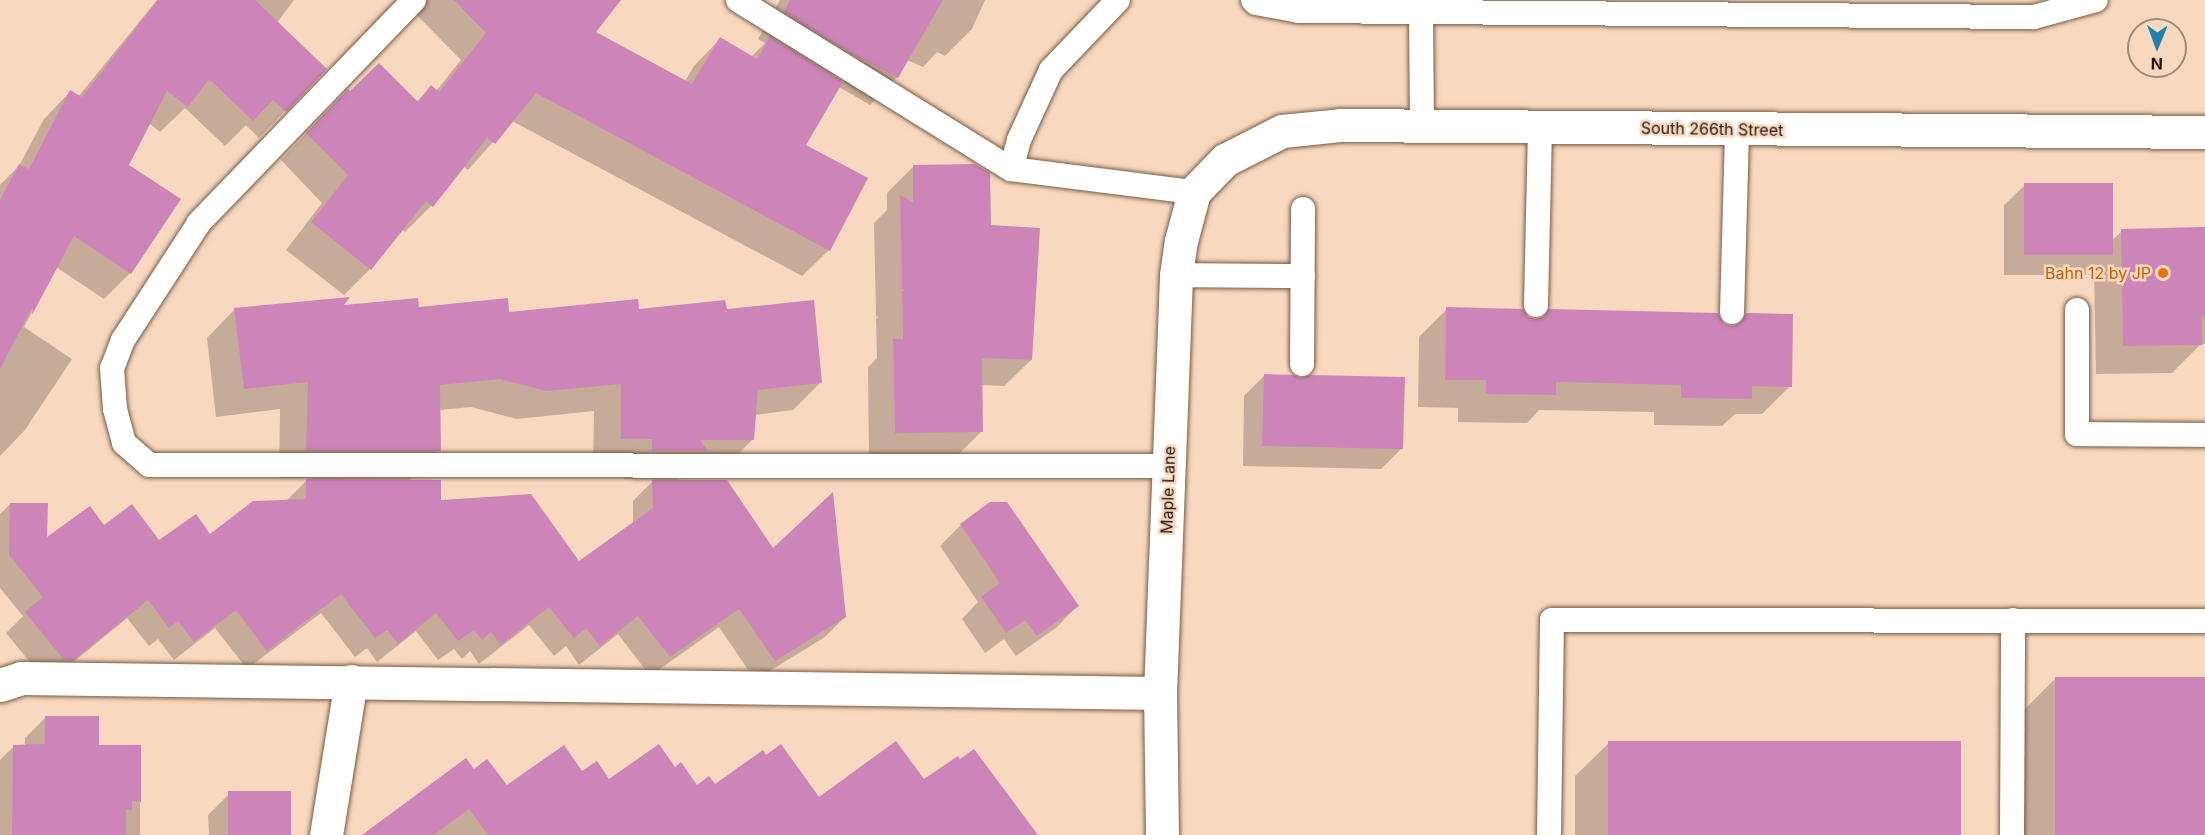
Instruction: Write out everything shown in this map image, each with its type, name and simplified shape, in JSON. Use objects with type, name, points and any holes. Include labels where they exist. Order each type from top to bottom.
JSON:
[{"type":"street","name":"South 266th Street","points":[[1225,160],[1282,131],[1340,125],[2205,132]]},
{"type":"street","name":"Maple Lane","points":[[1162,835],[1160,693],[1176,274],[1181,241],[1194,192],[1225,160]]},
{"type":"street","points":[[0,686],[21,678],[1160,693]]},
{"type":"street","points":[[326,835],[351,681]]},
{"type":"lane","points":[[414,0],[199,223],[123,340],[112,368],[116,409],[124,443],[149,465],[1169,466]]},
{"type":"lane","points":[[738,0],[1011,169],[1194,192]]},
{"type":"lane","points":[[1011,169],[1019,140],[1051,70],[1119,0]]},
{"type":"lane","points":[[1253,0],[1256,3],[1299,10],[2034,17],[2096,0]]},
{"type":"lane","points":[[1421,12],[1422,126]]},
{"type":"lane","points":[[1536,305],[1540,127]]},
{"type":"lane","points":[[1732,312],[1737,130]]},
{"type":"lane","points":[[1302,364],[1303,209]]},
{"type":"lane","points":[[1176,274],[1303,276]]},
{"type":"lane","points":[[2077,310],[2077,434],[2205,435]]},
{"type":"lane","points":[[1549,835],[1552,620],[2205,621]]},
{"type":"lane","points":[[2012,835],[2013,620]]},
{"type":"building","points":[[158,0],[255,0],[327,69],[286,112],[273,100],[253,121],[209,79],[188,107],[167,91],[129,165],[181,199],[131,274],[74,236],[0,369],[0,200],[19,164],[29,169],[70,90],[82,97]]},
{"type":"building","points":[[454,0],[621,0],[596,32],[692,84],[720,37],[757,59],[770,37],[843,82],[806,145],[868,178],[830,251],[536,93],[495,144],[487,138],[433,207],[426,201],[371,270],[311,222],[348,175],[306,133],[348,89],[350,91],[379,63],[418,102],[431,85],[439,92],[486,33]]},
{"type":"building","points":[[790,0],[943,0],[898,78],[858,57],[784,12]]},
{"type":"building","points":[[975,164],[990,173],[991,225],[1040,228],[1032,360],[982,358],[983,432],[895,433],[893,339],[903,339],[902,291],[905,291],[902,289],[900,195],[913,202],[913,165]]},
{"type":"building","points":[[2024,183],[2113,183],[2113,255],[2024,255]]},
{"type":"building","name":"Bahn 12 by JP","points":[[2205,227],[2205,317],[2201,317],[2202,345],[2123,346],[2121,229]]},
{"type":"building","points":[[350,297],[344,305],[418,298],[419,307],[508,298],[509,312],[638,299],[639,309],[725,300],[727,309],[814,300],[822,383],[758,390],[754,440],[700,440],[708,451],[652,451],[652,439],[621,439],[621,384],[546,391],[500,379],[440,385],[441,451],[306,451],[308,382],[244,389],[234,308]]},
{"type":"building","points":[[1446,307],[1523,309],[1528,317],[1536,319],[1543,317],[1549,309],[1718,313],[1724,324],[1732,326],[1739,324],[1746,313],[1793,314],[1792,387],[1752,386],[1752,399],[1681,398],[1681,385],[1556,382],[1556,395],[1486,394],[1486,380],[1445,380]]},
{"type":"building","points":[[1264,374],[1293,375],[1301,378],[1310,375],[1405,377],[1403,449],[1262,446]]},
{"type":"building","points":[[306,479],[441,480],[441,500],[531,494],[579,561],[653,508],[652,480],[727,480],[773,548],[833,492],[846,617],[775,661],[739,609],[670,657],[638,616],[600,646],[586,628],[574,638],[549,607],[500,645],[491,632],[482,640],[474,630],[458,641],[436,613],[398,644],[387,630],[375,638],[341,594],[267,651],[236,610],[194,642],[178,621],[169,628],[148,600],[74,660],[64,660],[25,612],[43,597],[9,555],[10,503],[48,503],[47,537],[90,506],[104,525],[132,504],[159,540],[196,514],[210,534],[253,501],[306,499]]},
{"type":"building","points":[[990,502],[1007,502],[1079,606],[1037,636],[1025,620],[1006,633],[981,597],[1000,583],[960,524]]},
{"type":"building","points":[[2055,677],[2205,677],[2205,835],[2055,835]]},
{"type":"building","points":[[45,716],[99,716],[99,745],[141,745],[141,802],[132,801],[132,810],[126,810],[126,835],[12,835],[13,745],[45,744]]},
{"type":"building","points":[[896,741],[924,779],[958,756],[960,759],[974,749],[1038,835],[488,835],[469,809],[434,835],[362,835],[466,758],[474,769],[487,759],[507,785],[564,745],[582,771],[597,761],[609,779],[659,744],[675,767],[681,762],[697,785],[709,776],[715,784],[763,750],[766,755],[781,744],[819,797]]},
{"type":"building","points":[[1608,741],[1961,741],[1961,835],[1608,835]]},
{"type":"building","points":[[228,791],[291,791],[291,835],[228,835]]},
{"type":"place","name":"Bahn 12 by JP","points":[[2163,273]]}]
